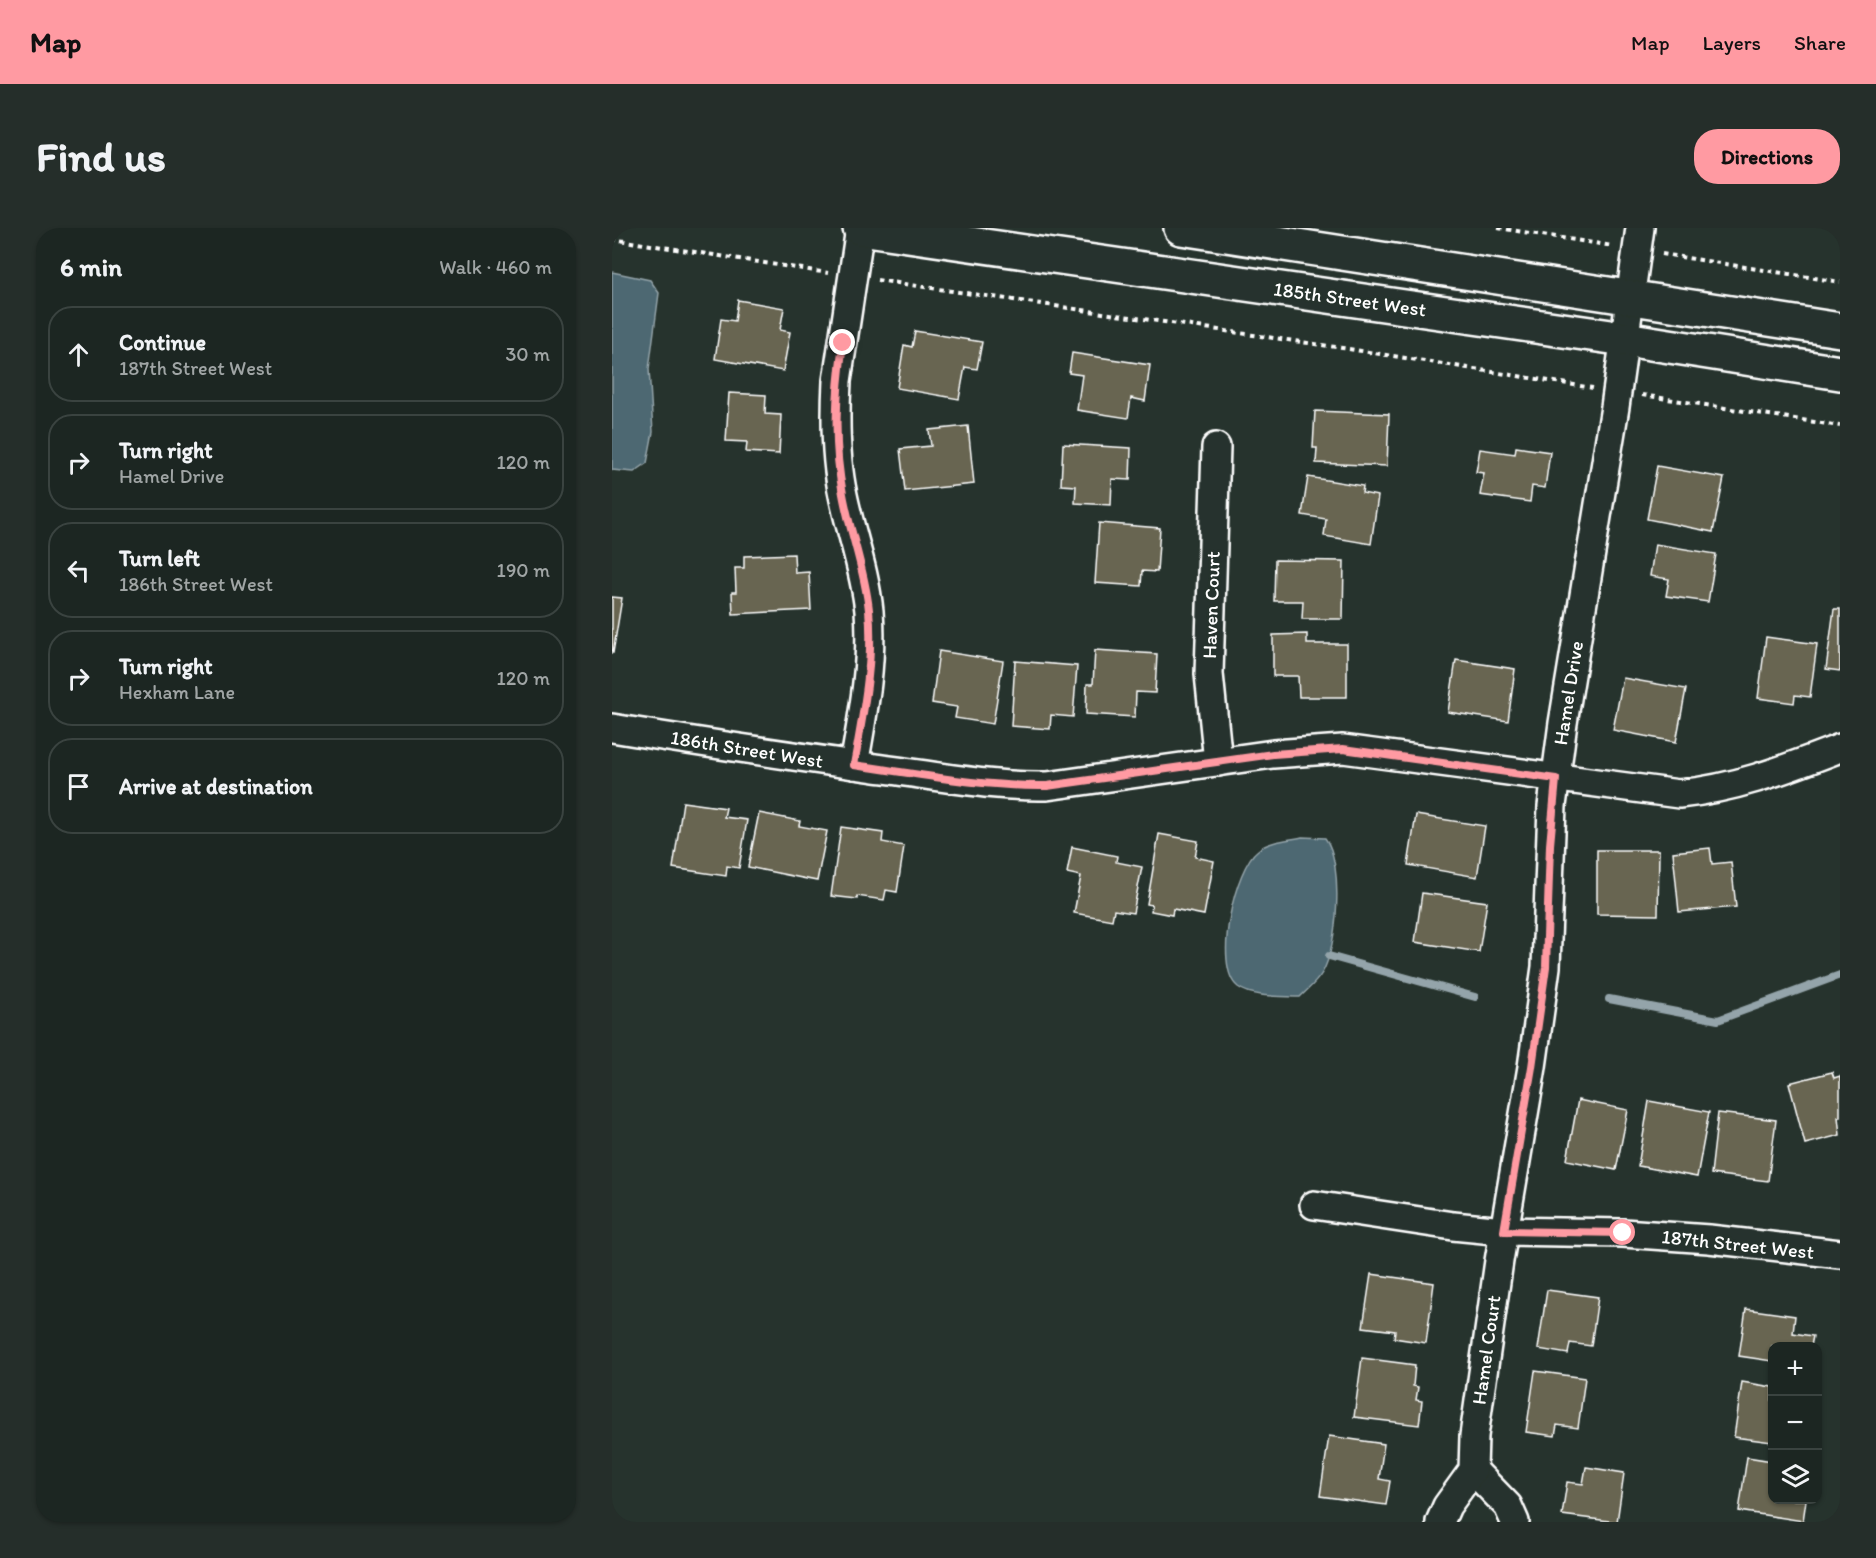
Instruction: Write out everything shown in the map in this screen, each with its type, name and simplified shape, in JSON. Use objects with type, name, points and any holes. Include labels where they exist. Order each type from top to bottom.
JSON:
[{"type":"street","points":[[854,765],[869,664],[869,620],[863,570],[847,515],[839,472],[836,403],[860,228]]},
{"type":"street","name":"185th Street West","points":[[860,228],[1625,339],[1840,373]]},
{"type":"street","points":[[1181,228],[1840,330]]},
{"type":"street","name":"Hamel Drive","points":[[1504,1231],[1546,967],[1550,845],[1563,723],[1617,392],[1639,239]]},
{"type":"street","name":"Haven Court","points":[[1216,447],[1209,674],[1218,762]]},
{"type":"street","name":"186th Street West","points":[[612,728],[973,782],[1020,786],[1047,786],[1300,751],[1343,749],[1679,794],[1704,792],[1759,779],[1840,748]]},
{"type":"street","name":"187th Street West","points":[[1314,1205],[1453,1226],[1504,1231],[1668,1236],[1840,1254]]},
{"type":"street","name":"Hamel Court","points":[[1473,1470],[1474,1436],[1504,1231]]},
{"type":"street","points":[[1440,1522],[1447,1506],[1473,1470],[1508,1506],[1515,1522]]},
{"type":"path","points":[[1498,228],[1639,239],[1840,282]]},
{"type":"path","points":[[612,239],[1349,349],[1840,426]]},
{"type":"water","points":[[612,272],[650,280],[659,293],[649,369],[653,432],[647,463],[634,472],[612,470]]},
{"type":"water","points":[[1302,837],[1325,838],[1335,866],[1337,905],[1328,961],[1315,983],[1300,997],[1268,996],[1244,991],[1230,976],[1227,960],[1230,917],[1242,876],[1249,860],[1258,850],[1273,843]]},
{"type":"building","points":[[738,300],[784,308],[780,330],[790,332],[783,371],[715,359],[721,319],[735,321]]},
{"type":"building","points":[[915,331],[982,342],[977,369],[965,367],[959,399],[897,388],[904,345],[912,347]]},
{"type":"building","points":[[1072,353],[1150,365],[1145,401],[1131,398],[1128,418],[1077,410],[1082,375],[1069,373]]},
{"type":"building","points":[[729,393],[766,395],[765,414],[781,415],[779,454],[746,452],[747,442],[726,441]]},
{"type":"building","points":[[1315,411],[1389,414],[1387,466],[1316,463],[1317,448],[1313,448]]},
{"type":"building","points":[[968,426],[974,484],[905,491],[900,449],[931,446],[929,430]]},
{"type":"building","points":[[1063,444],[1131,448],[1130,480],[1112,479],[1111,505],[1075,503],[1076,486],[1061,485]]},
{"type":"building","points":[[1516,447],[1550,452],[1545,488],[1532,486],[1530,502],[1480,495],[1484,473],[1476,472],[1480,449],[1515,454]]},
{"type":"building","points":[[1657,466],[1724,478],[1713,532],[1647,519]]},
{"type":"building","points":[[1308,477],[1363,486],[1362,493],[1378,496],[1371,544],[1324,536],[1326,519],[1302,515]]},
{"type":"building","points":[[1099,523],[1160,528],[1157,572],[1142,571],[1141,586],[1095,583]]},
{"type":"building","points":[[1655,544],[1716,554],[1708,602],[1666,596],[1669,579],[1650,576]]},
{"type":"building","points":[[794,554],[795,573],[809,572],[811,610],[733,614],[732,592],[736,592],[735,568],[744,568],[744,556]]},
{"type":"building","points":[[1275,560],[1344,561],[1343,619],[1302,619],[1303,601],[1274,601]]},
{"type":"building","points":[[612,597],[622,598],[613,653],[612,653]]},
{"type":"building","points":[[1834,609],[1840,609],[1840,671],[1826,669]]},
{"type":"building","points":[[1307,634],[1307,644],[1347,644],[1347,697],[1299,697],[1298,676],[1273,676],[1273,635]]},
{"type":"building","points":[[1766,637],[1817,644],[1810,697],[1795,695],[1794,703],[1758,698]]},
{"type":"building","points":[[1095,650],[1157,654],[1155,693],[1136,692],[1135,717],[1086,714],[1087,684],[1093,684]]},
{"type":"building","points":[[939,651],[1003,661],[993,724],[955,718],[957,707],[932,703]]},
{"type":"building","points":[[1456,660],[1515,669],[1508,721],[1448,712]]},
{"type":"building","points":[[1015,661],[1077,666],[1073,717],[1051,715],[1050,729],[1011,726]]},
{"type":"building","points":[[1623,678],[1686,689],[1676,742],[1613,730]]},
{"type":"building","points":[[683,802],[726,808],[724,817],[747,820],[739,868],[727,866],[726,876],[673,868]]},
{"type":"building","points":[[759,813],[800,821],[799,826],[827,831],[817,881],[748,867]]},
{"type":"building","points":[[1416,815],[1485,826],[1477,877],[1408,865]]},
{"type":"building","points":[[841,827],[883,833],[882,842],[904,846],[897,892],[886,890],[884,900],[857,896],[857,899],[831,896]]},
{"type":"building","points":[[1159,834],[1198,841],[1195,857],[1214,861],[1204,915],[1173,909],[1172,915],[1151,911],[1152,905],[1147,904]]},
{"type":"building","points":[[1072,847],[1117,856],[1116,862],[1142,867],[1133,913],[1114,910],[1112,920],[1074,913],[1081,876],[1067,873]]},
{"type":"building","points":[[1710,848],[1712,864],[1731,862],[1736,907],[1679,912],[1673,852]]},
{"type":"building","points":[[1597,850],[1659,850],[1658,915],[1597,914]]},
{"type":"building","points":[[1422,893],[1487,902],[1479,952],[1415,942]]},
{"type":"building","points":[[1832,1072],[1834,1078],[1840,1076],[1840,1117],[1838,1117],[1840,1135],[1805,1144],[1789,1083]]},
{"type":"building","points":[[1578,1100],[1628,1110],[1616,1170],[1567,1160]]},
{"type":"building","points":[[1649,1101],[1709,1112],[1697,1177],[1638,1166]]},
{"type":"building","points":[[1718,1113],[1776,1120],[1768,1181],[1711,1174]]},
{"type":"building","points":[[1371,1274],[1434,1283],[1426,1343],[1394,1338],[1395,1331],[1363,1327]]},
{"type":"building","points":[[1547,1290],[1598,1297],[1591,1346],[1570,1343],[1568,1354],[1538,1349]]},
{"type":"building","points":[[1746,1309],[1795,1316],[1793,1333],[1813,1336],[1812,1342],[1768,1342],[1768,1360],[1739,1356]]},
{"type":"building","points":[[1362,1358],[1415,1365],[1413,1386],[1418,1387],[1416,1400],[1422,1401],[1419,1425],[1354,1417]]},
{"type":"building","points":[[1535,1371],[1585,1378],[1578,1428],[1557,1425],[1555,1436],[1526,1432]]},
{"type":"building","points":[[1742,1382],[1768,1386],[1768,1441],[1734,1437]]},
{"type":"building","points":[[1329,1436],[1384,1444],[1379,1479],[1390,1481],[1386,1505],[1320,1496]]},
{"type":"building","points":[[1747,1457],[1768,1460],[1768,1504],[1805,1504],[1803,1521],[1739,1511]]},
{"type":"building","points":[[1586,1467],[1624,1473],[1617,1522],[1562,1515],[1567,1482],[1583,1484]]},
{"type":"waterway","points":[[1329,956],[1475,997]]},
{"type":"waterway","points":[[1609,999],[1718,1020],[1840,975]]},
{"type":"route","points":[[843,343],[836,403],[839,472],[847,515],[863,570],[870,628],[869,664],[854,765],[973,782],[1047,786],[1273,754],[1343,749],[1428,759],[1556,779],[1552,806],[1546,967],[1532,1067],[1504,1231],[1623,1233]]}]
